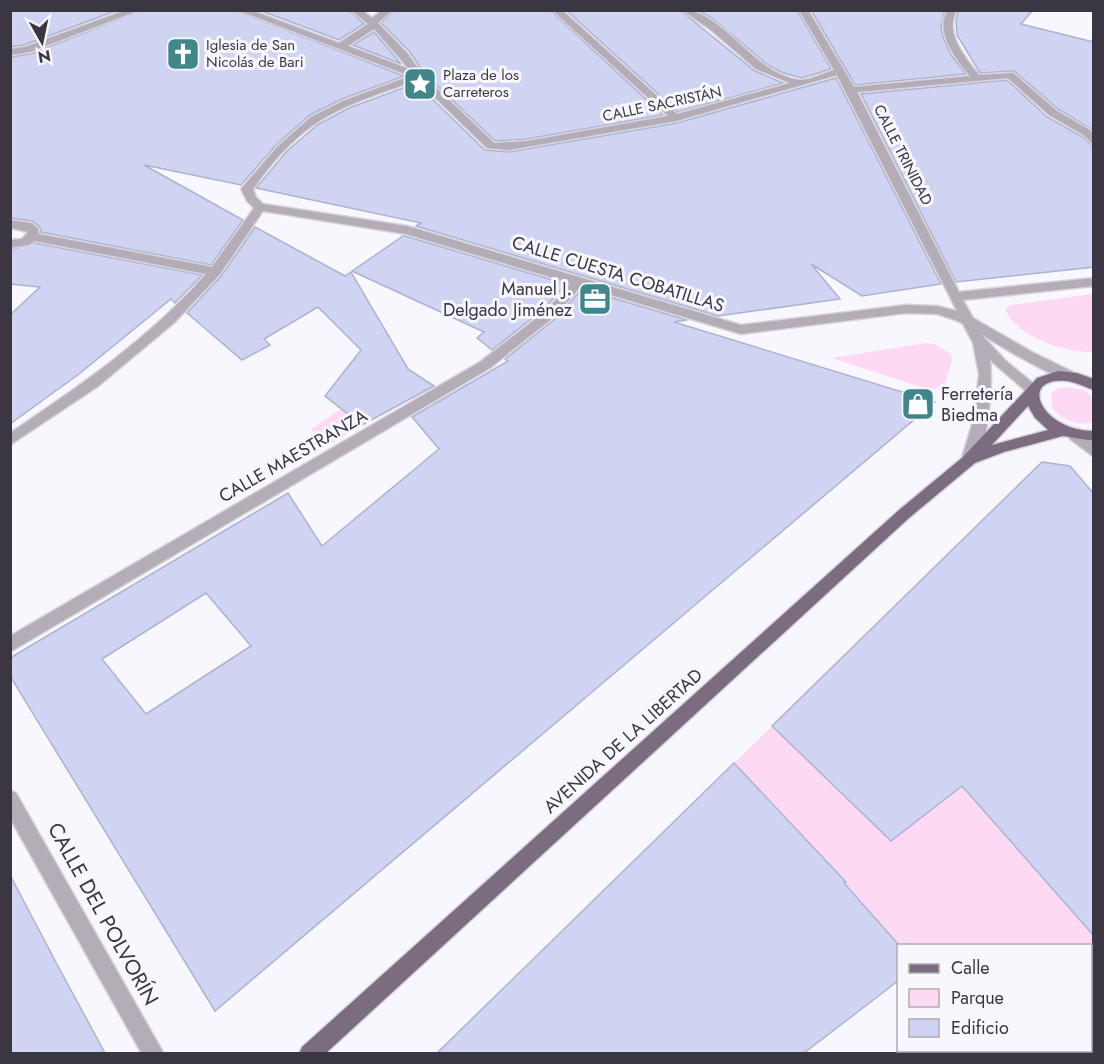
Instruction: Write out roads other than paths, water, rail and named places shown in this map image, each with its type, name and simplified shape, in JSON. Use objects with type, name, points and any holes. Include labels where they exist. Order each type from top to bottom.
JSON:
[{"type":"main road","points":[[1094,385],[1083,379],[1050,377],[1040,382],[1033,391],[1034,407],[1040,416],[1069,433],[1094,436]]},
{"type":"main road","name":"AVENIDA DE LA LIBERTAD","points":[[309,1053],[904,514],[968,461],[1033,391]]},
{"type":"main road","name":"AVENIDA DE LA LIBERTAD","points":[[968,461],[1000,447],[1069,433]]},
{"type":"street","points":[[10,52],[27,51],[136,10]]},
{"type":"street","points":[[241,10],[419,76]]},
{"type":"street","points":[[355,10],[373,23],[405,56],[419,76]]},
{"type":"street","points":[[340,46],[368,30],[388,10]]},
{"type":"street","points":[[556,10],[676,118]]},
{"type":"street","points":[[686,10],[714,28],[759,66],[800,84]]},
{"type":"street","name":"CALLE TRINIDAD","points":[[803,10],[851,90],[977,339],[1001,364],[1033,391]]},
{"type":"street","points":[[952,10],[947,15],[945,24],[956,49],[976,77]]},
{"type":"street","name":"CALLE SACRISTÁN","points":[[419,76],[487,145],[503,147],[676,118],[780,92],[840,71]]},
{"type":"street","points":[[10,440],[120,363],[155,333],[215,272],[260,207],[251,199],[247,189],[261,168],[321,115],[419,76]]},
{"type":"street","points":[[851,90],[976,77],[1012,76],[1053,113],[1086,132],[1094,142]]},
{"type":"street","points":[[1072,123],[1094,122]]},
{"type":"street","name":"CALLE CUESTA COBATILLAS","points":[[260,207],[407,230],[741,330],[927,307],[966,318]]},
{"type":"street","points":[[10,224],[31,228],[33,237]]},
{"type":"street","points":[[10,244],[26,242],[33,237],[215,272]]},
{"type":"street","name":"CALLE MAESTRANZA","points":[[10,645],[485,365],[551,314],[579,280]]},
{"type":"street","points":[[957,296],[1094,282]]},
{"type":"street","points":[[966,318],[1011,347],[1083,379]]},
{"type":"street","points":[[968,461],[980,427],[986,390],[985,362],[977,339]]},
{"type":"street","points":[[1069,433],[1094,452]]},
{"type":"street","name":"CALLE DEL POLVORÍN","points":[[10,799],[154,1053]]},
{"type":"place","name":"Iglesia de San Nicolás de Bari","points":[[183,54]]},
{"type":"place","name":"Plaza de los Carreteros","points":[[420,84]]},
{"type":"place","name":"Manuel J. Delgado Jiménez","points":[[595,299]]},
{"type":"place","name":"Ferretería Biedma","points":[[918,404]]}]
